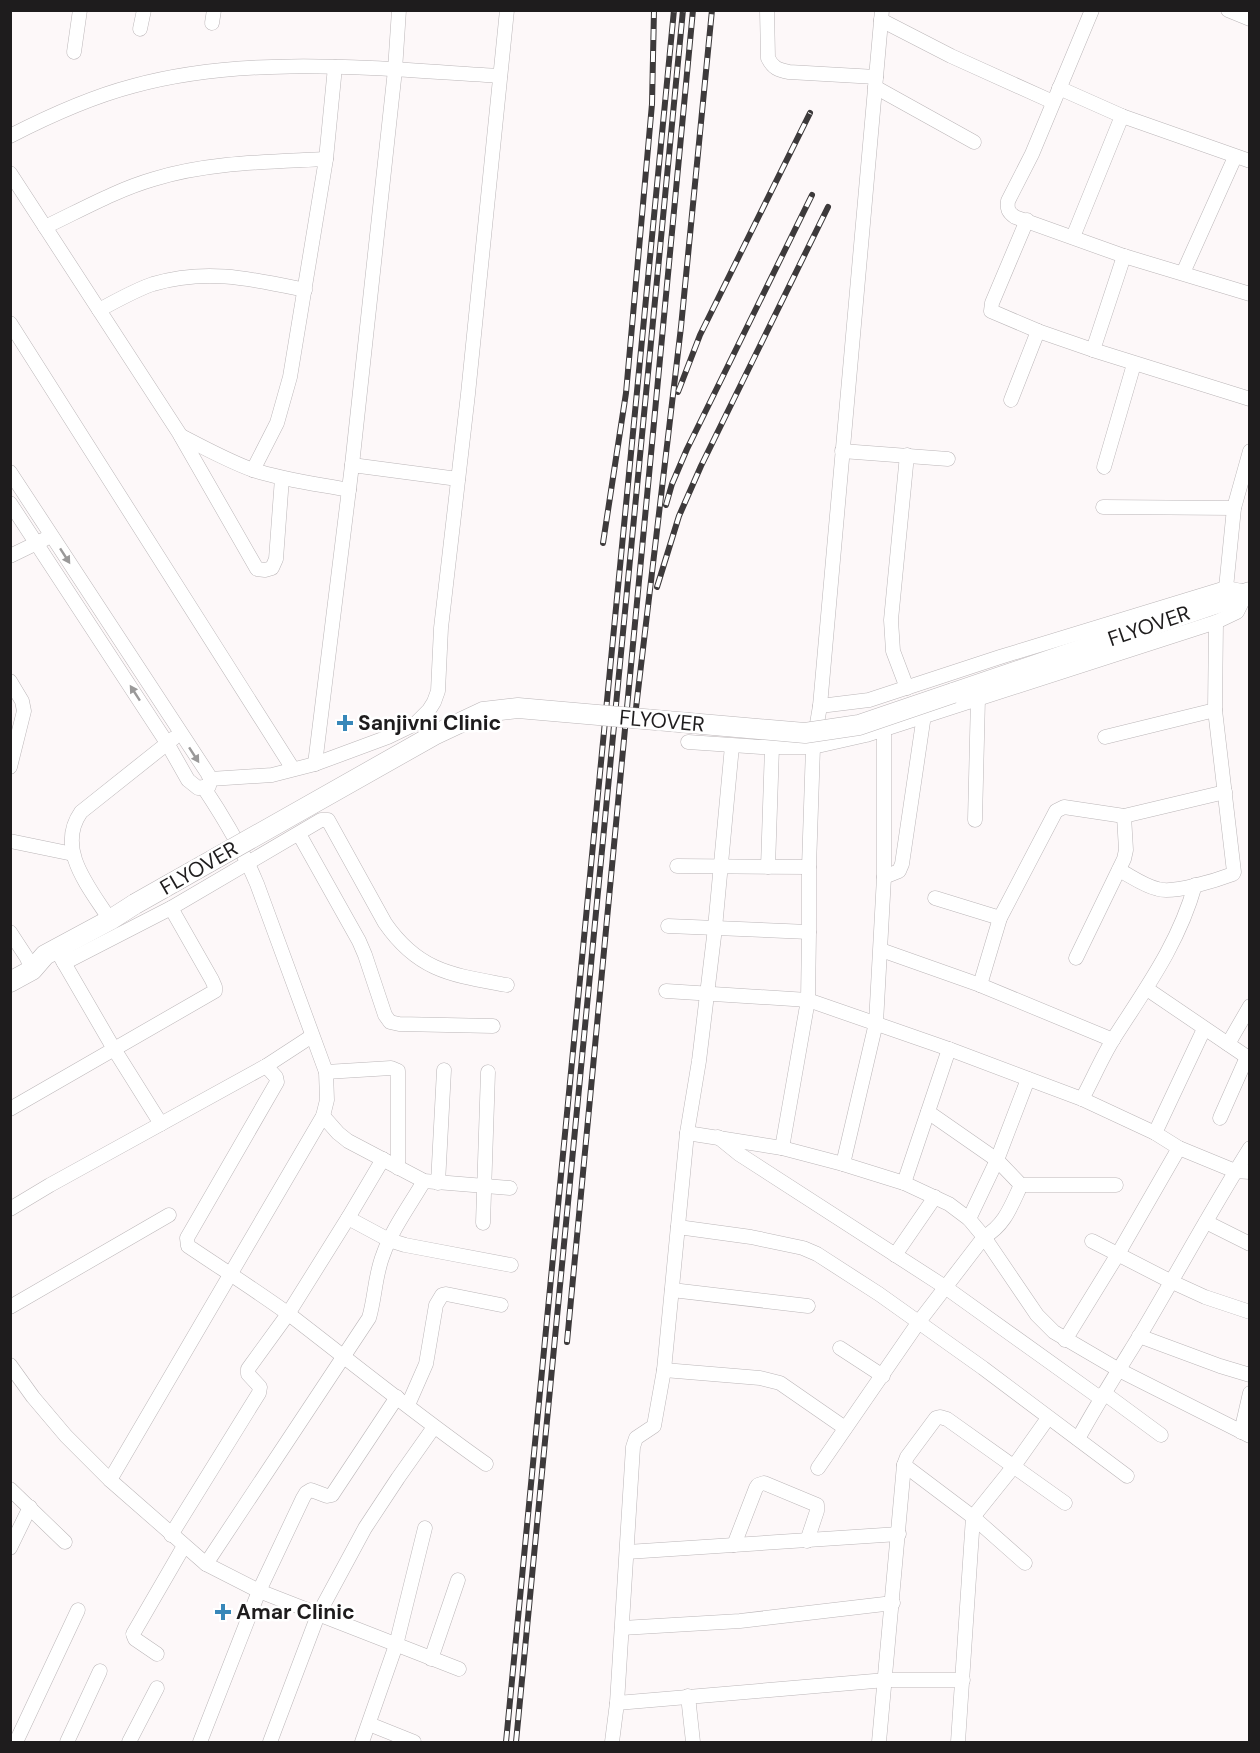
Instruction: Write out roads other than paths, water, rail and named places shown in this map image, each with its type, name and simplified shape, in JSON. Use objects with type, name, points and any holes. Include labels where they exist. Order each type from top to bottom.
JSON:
[{"type":"highway","name":"FLYOVER","points":[[10,982],[39,960],[135,904],[434,735],[483,712],[518,708],[804,732],[859,725],[1239,592]]},
{"type":"street","points":[[140,29],[144,10]]},
{"type":"street","points":[[315,764],[352,465],[399,10]]},
{"type":"street","points":[[10,503],[167,743],[188,780],[198,788],[207,783],[272,775],[315,764],[388,737],[415,724],[435,702],[438,691],[441,628],[507,10]]},
{"type":"street","points":[[768,10],[768,58],[777,69],[875,82],[974,142]]},
{"type":"street","points":[[1092,10],[1032,154],[1008,201],[1007,208],[1015,217],[1124,256],[1250,294]]},
{"type":"street","points":[[1228,10],[1250,19]]},
{"type":"street","points":[[74,52],[79,11]]},
{"type":"street","points":[[782,1148],[808,1000],[813,747],[820,706],[881,15],[951,56],[1053,102]]},
{"type":"street","points":[[10,136],[81,104],[133,86],[192,74],[238,68],[279,66],[500,76]]},
{"type":"street","points":[[253,470],[276,423],[290,377],[326,159],[335,68]]},
{"type":"street","points":[[1059,88],[1122,116],[1250,161]]},
{"type":"street","points":[[1073,237],[1122,116]]},
{"type":"street","points":[[1183,273],[1235,157]]},
{"type":"street","points":[[45,227],[123,189],[155,178],[225,165],[326,159]]},
{"type":"street","points":[[10,173],[181,436],[257,569],[272,568],[276,559],[282,478]]},
{"type":"street","points":[[1026,220],[991,307],[991,311],[996,315],[1134,364],[1250,399]]},
{"type":"street","points":[[1094,350],[1124,256]]},
{"type":"street","points":[[99,310],[151,285],[175,278],[210,275],[243,277],[305,290]]},
{"type":"street","points":[[10,323],[293,769]]},
{"type":"street","points":[[1011,400],[1038,331]]},
{"type":"street","points":[[1104,467],[1134,364]]},
{"type":"street","points":[[181,436],[253,470],[282,478],[349,490]]},
{"type":"street","points":[[842,451],[948,459]]},
{"type":"street","points":[[688,742],[732,746],[813,747],[866,735],[1216,622],[1237,612],[1239,592],[1234,508],[1250,451]]},
{"type":"street","points":[[907,455],[891,620],[893,651],[907,688]]},
{"type":"street","points":[[352,465],[458,479]]},
{"type":"street","points":[[10,472],[181,733],[248,863],[326,1072],[327,1100],[323,1116],[110,1480]]},
{"type":"street","points":[[1103,507],[1234,508]]},
{"type":"street","points":[[10,556],[52,535]]},
{"type":"street","points":[[820,706],[869,700],[1000,657],[1239,592]]},
{"type":"street","points":[[1119,870],[1160,890],[1173,890],[1195,885],[1234,872],[1215,710],[1216,622]]},
{"type":"street","points":[[10,681],[15,693],[22,701],[24,711],[10,767]]},
{"type":"street","points":[[975,820],[978,698]]},
{"type":"street","points":[[1105,737],[1215,710]]},
{"type":"street","points":[[884,877],[899,871],[902,864],[924,716]]},
{"type":"street","points":[[843,1164],[876,1023],[884,877],[884,729]]},
{"type":"street","points":[[110,920],[78,868],[70,836],[74,822],[81,812],[181,733]]},
{"type":"street","points":[[612,1743],[617,1703],[633,1447],[636,1438],[654,1426],[664,1370],[687,1132],[708,993],[732,746]]},
{"type":"street","points":[[768,867],[772,747]]},
{"type":"street","points":[[980,985],[1000,918],[1056,811],[1064,807],[1124,816],[1225,792]]},
{"type":"street","points":[[1076,958],[1119,870],[1126,850],[1124,816]]},
{"type":"street","points":[[39,960],[171,908],[321,819],[328,820],[389,930],[403,945],[424,962],[448,973],[507,985]]},
{"type":"street","points":[[299,834],[359,941],[385,1015],[390,1022],[493,1026]]},
{"type":"street","points":[[10,841],[73,854]]},
{"type":"street","points":[[677,866],[809,867]]},
{"type":"street","points":[[1082,1099],[1113,1040],[1147,989],[1181,926],[1195,885]]},
{"type":"street","points":[[936,898],[1000,918]]},
{"type":"street","points":[[10,1108],[215,992],[212,980],[171,908]]},
{"type":"street","points":[[668,926],[809,932]]},
{"type":"street","points":[[10,932],[39,960],[114,1049],[161,1124]]},
{"type":"street","points":[[881,950],[980,985],[1113,1040]]},
{"type":"street","points":[[1147,989],[1248,1058],[1220,1118]]},
{"type":"street","points":[[666,991],[808,1000],[949,1049],[1082,1099],[1155,1133],[1179,1148],[1235,1171],[1250,1172]]},
{"type":"street","points":[[1228,1044],[1250,1006]]},
{"type":"street","points":[[1155,1133],[1203,1029]]},
{"type":"street","points":[[10,1209],[266,1066],[312,1036]]},
{"type":"street","points":[[904,1183],[949,1049]]},
{"type":"street","points":[[266,1066],[276,1077],[277,1082],[187,1238],[188,1245],[288,1314],[434,1427],[486,1464]]},
{"type":"street","points":[[326,1072],[391,1068],[399,1071],[398,1168]]},
{"type":"street","points":[[206,1564],[369,1318],[379,1266],[389,1240],[431,1182],[444,1070]]},
{"type":"street","points":[[483,1223],[488,1072]]},
{"type":"street","points":[[969,1219],[997,1160],[1028,1079]]},
{"type":"street","points":[[928,1112],[997,1160],[1021,1185],[1116,1185]]},
{"type":"street","points":[[323,1116],[348,1141],[398,1168],[431,1182],[510,1188]]},
{"type":"street","points":[[687,1132],[782,1148],[904,1183],[936,1197],[969,1219],[984,1237],[1037,1316],[1065,1340],[1245,1434],[1250,1393]]},
{"type":"street","points":[[718,1137],[739,1154],[945,1287],[1161,1436]]},
{"type":"street","points":[[1065,1340],[1179,1148]]},
{"type":"street","points":[[1078,1439],[1250,1148]]},
{"type":"street","points":[[171,1534],[259,1393],[260,1387],[248,1374],[248,1369],[288,1314],[383,1159]]},
{"type":"street","points":[[818,1468],[945,1287],[984,1237],[1002,1223],[1021,1185]]},
{"type":"street","points":[[895,1255],[936,1197]]},
{"type":"street","points":[[10,1307],[169,1215]]},
{"type":"street","points":[[348,1218],[389,1240],[511,1265]]},
{"type":"street","points":[[1206,1222],[1250,1244]]},
{"type":"street","points":[[678,1227],[751,1237],[803,1248],[817,1254],[879,1294],[983,1368],[1127,1476]]},
{"type":"street","points":[[1092,1241],[1205,1297],[1250,1312]]},
{"type":"street","points":[[672,1290],[808,1306]]},
{"type":"street","points":[[200,1743],[259,1592],[306,1493],[311,1490],[327,1496],[332,1495],[403,1401],[426,1364],[434,1314],[439,1299],[446,1294],[501,1305]]},
{"type":"street","points":[[1139,1336],[1250,1375]]},
{"type":"street","points":[[840,1348],[883,1376]]},
{"type":"street","points":[[10,1365],[66,1436],[110,1480],[206,1564],[259,1592],[459,1669]]},
{"type":"street","points":[[664,1370],[760,1378],[780,1383],[845,1428]]},
{"type":"street","points":[[879,1743],[904,1465],[907,1457],[936,1418],[947,1419],[1065,1503]]},
{"type":"street","points":[[958,1743],[973,1517],[1014,1466],[1048,1418]]},
{"type":"street","points":[[270,1743],[318,1615],[365,1528],[434,1427]]},
{"type":"street","points":[[904,1465],[973,1517],[1025,1563]]},
{"type":"street","points":[[734,1545],[756,1488],[764,1483],[817,1505],[807,1541]]},
{"type":"street","points":[[10,1489],[65,1542]]},
{"type":"street","points":[[10,1548],[30,1507]]},
{"type":"street","points":[[362,1743],[396,1645],[426,1528]]},
{"type":"street","points":[[627,1552],[899,1534]]},
{"type":"street","points":[[157,1654],[135,1639],[133,1634],[184,1546]]},
{"type":"street","points":[[431,1659],[458,1580]]},
{"type":"street","points":[[622,1628],[740,1621],[893,1603]]},
{"type":"street","points":[[16,1743],[78,1610]]},
{"type":"street","points":[[68,1743],[100,1671]]},
{"type":"street","points":[[617,1703],[886,1680],[963,1680]]},
{"type":"street","points":[[129,1743],[157,1688]]},
{"type":"street","points":[[688,1696],[693,1743]]},
{"type":"street","points":[[369,1724],[414,1743]]},
{"type":"railway","points":[[603,543],[626,393],[652,104],[654,10]]},
{"type":"railway","points":[[506,1742],[674,10]]},
{"type":"railway","points":[[516,1742],[683,10]]},
{"type":"railway","points":[[567,1342],[693,10]]},
{"type":"railway","points":[[634,725],[681,327],[712,10]]},
{"type":"railway","points":[[678,392],[700,335],[810,113]]},
{"type":"railway","points":[[666,505],[687,449],[812,195]]},
{"type":"railway","points":[[657,587],[679,516],[701,466],[828,207]]},
{"type":"place","name":"Sanjivni Clinic","points":[[345,723]]},
{"type":"place","name":"Amar Clinic","points":[[223,1612]]}]
